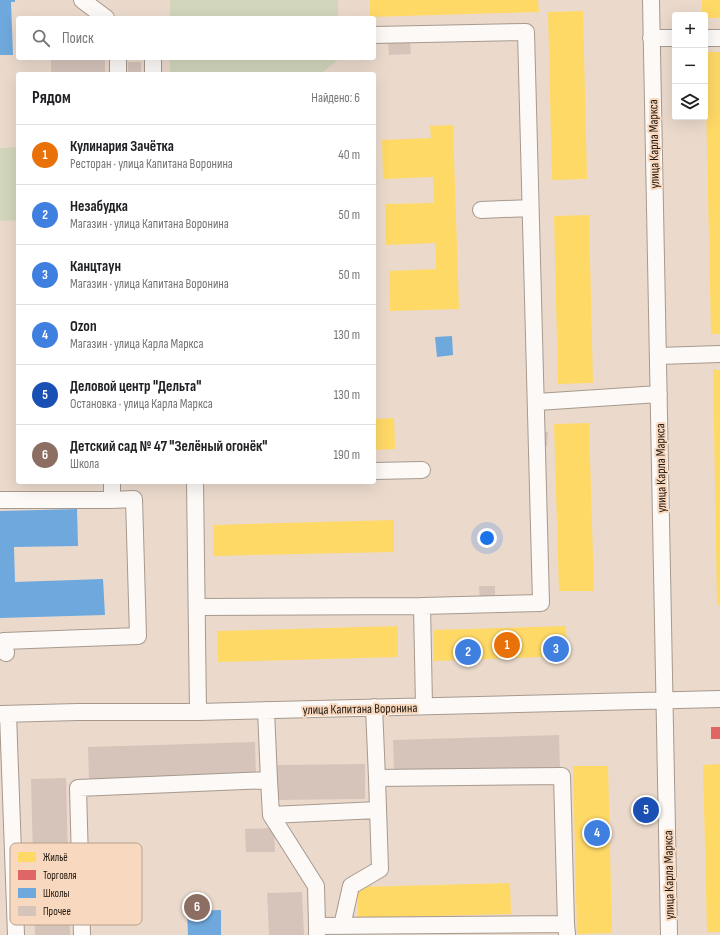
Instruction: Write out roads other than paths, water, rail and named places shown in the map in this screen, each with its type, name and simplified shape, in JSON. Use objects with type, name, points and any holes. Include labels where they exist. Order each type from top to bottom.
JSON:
[{"type":"street","points":[[82,0],[103,16]]},
{"type":"street","name":"улица Карла Маркса","points":[[651,0],[669,935]]},
{"type":"street","points":[[197,607],[422,606],[542,603],[526,32],[376,34]]},
{"type":"street","points":[[652,38],[672,38]]},
{"type":"street","points":[[708,38],[720,38]]},
{"type":"street","points":[[118,60],[118,72]]},
{"type":"street","points":[[153,60],[153,72]]},
{"type":"street","points":[[481,210],[530,208]]},
{"type":"street","points":[[658,356],[720,354]]},
{"type":"street","points":[[537,402],[658,394]]},
{"type":"street","points":[[376,471],[422,470]]},
{"type":"street","points":[[112,484],[112,500]]},
{"type":"street","points":[[196,484],[198,712]]},
{"type":"street","points":[[0,500],[134,499],[138,636],[3,645]]},
{"type":"street","points":[[422,606],[424,706]]},
{"type":"street","name":"улица Капитана Воронина","points":[[4,714],[198,712],[720,699]]},
{"type":"street","points":[[342,926],[351,886],[380,869],[378,778],[374,707]]},
{"type":"street","points":[[266,710],[271,815],[316,886],[317,930],[342,926],[566,930],[562,776],[378,778]]},
{"type":"street","points":[[4,714],[11,843]]},
{"type":"street","points":[[79,843],[78,788],[269,780]]},
{"type":"street","points":[[271,815],[378,810]]},
{"type":"street","points":[[15,925],[16,935]]},
{"type":"street","points":[[82,925],[82,935]]},
{"type":"place","name":"Кулинария Зачётка","points":[[507,645]]},
{"type":"place","name":"Канцтаун","points":[[556,649]]},
{"type":"place","name":"Незабудка","points":[[468,652]]},
{"type":"place","name":"Деловой центр \"Дельта\"","points":[[646,810]]},
{"type":"place","name":"Ozon","points":[[597,833]]},
{"type":"place","name":"Детский сад № 47 \"Зелёный огонёк\"","points":[[197,907]]}]
